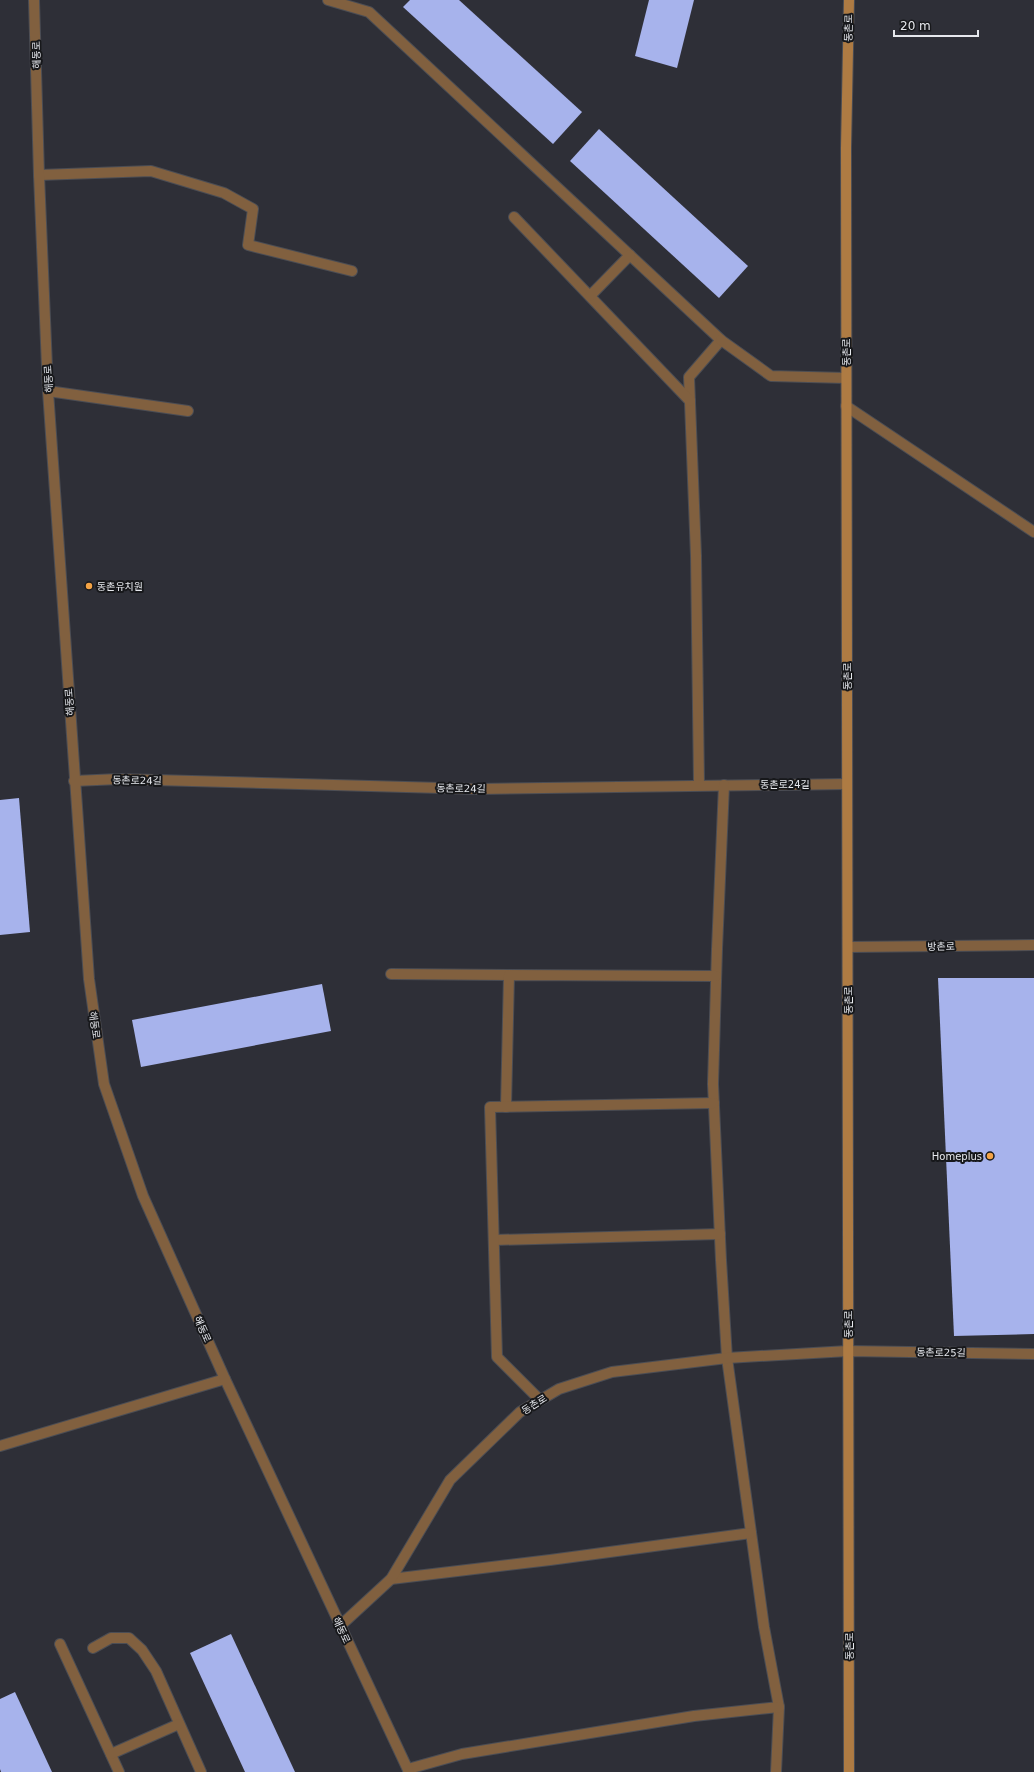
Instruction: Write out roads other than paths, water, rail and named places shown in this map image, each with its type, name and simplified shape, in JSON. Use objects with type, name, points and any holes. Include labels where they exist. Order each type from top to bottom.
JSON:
[{"type":"main road","name":"동촌로","points":[[849,0],[846,148],[849,1772]]},
{"type":"street","name":"해동로","points":[[34,0],[39,175],[48,392],[89,979],[104,1084],[143,1196],[225,1379],[408,1770]]},
{"type":"street","points":[[328,0],[369,12],[721,340],[771,376],[846,378]]},
{"type":"street","points":[[39,175],[151,171],[159,173],[224,193],[253,209],[248,246],[352,271]]},
{"type":"street","points":[[514,217],[690,402]]},
{"type":"street","points":[[590,296],[630,255]]},
{"type":"street","points":[[699,785],[696,556],[689,377],[721,340]]},
{"type":"street","points":[[48,392],[188,411]]},
{"type":"street","points":[[846,406],[1034,532]]},
{"type":"street","name":"동촌로24길","points":[[74,781],[119,779],[477,789],[847,784]]},
{"type":"street","points":[[724,785],[716,976],[714,1103],[720,1234],[727,1358],[764,1627],[779,1707],[776,1772]]},
{"type":"street","name":"방촌로","points":[[848,947],[1034,945]]},
{"type":"street","points":[[391,974],[716,976]]},
{"type":"street","points":[[506,1107],[509,975]]},
{"type":"street","points":[[540,1400],[498,1357],[490,1107],[714,1103]]},
{"type":"street","points":[[494,1240],[720,1234]]},
{"type":"street","name":"동촌로25길","points":[[848,1351],[1034,1354]]},
{"type":"street","name":"동촌로","points":[[340,1626],[391,1579],[450,1480],[520,1412],[559,1389],[612,1372],[727,1358],[848,1351]]},
{"type":"street","points":[[0,1446],[225,1379]]},
{"type":"street","points":[[391,1579],[542,1561],[751,1533]]},
{"type":"street","points":[[93,1648],[111,1638],[129,1638],[142,1650],[156,1671],[201,1772]]},
{"type":"street","points":[[60,1644],[119,1772]]},
{"type":"street","points":[[408,1770],[470,1752],[694,1716],[779,1707]]},
{"type":"street","points":[[111,1754],[180,1724]]},
{"type":"place","name":"동촌유치원","points":[[89,586]]},
{"type":"place","name":"Homeplus","points":[[990,1156]]}]
